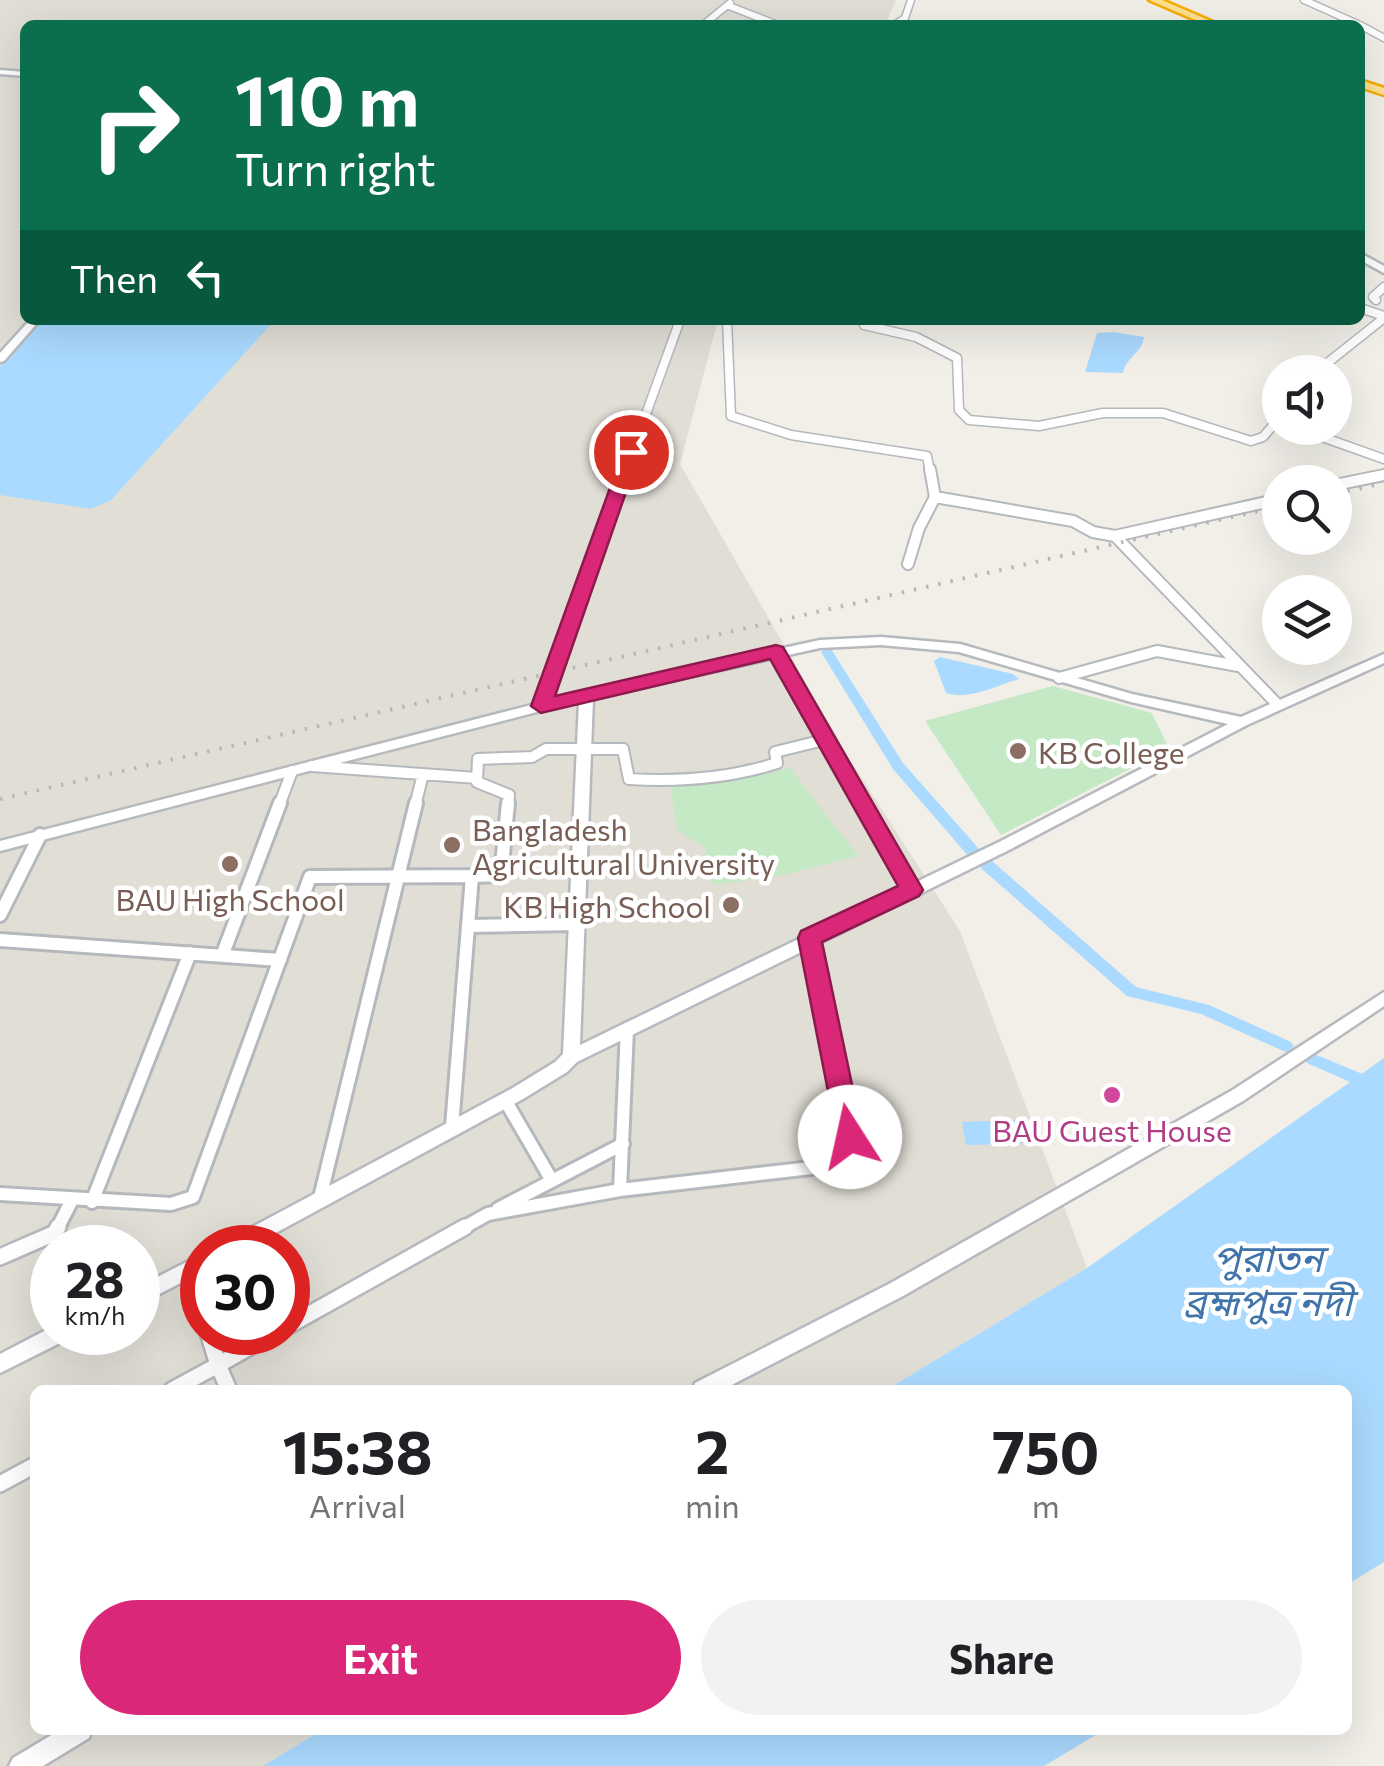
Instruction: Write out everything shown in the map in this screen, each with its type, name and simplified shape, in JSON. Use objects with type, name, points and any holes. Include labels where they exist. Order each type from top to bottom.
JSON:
[{"type":"highway","points":[[1154,0],[1203,20]]},
{"type":"street","points":[[1304,0],[1349,20]]},
{"type":"street","points":[[709,20],[730,3],[767,20]]},
{"type":"street","points":[[1376,300],[1372,296],[1384,287]]},
{"type":"street","points":[[1337,355],[1384,317]]},
{"type":"street","points":[[0,358],[30,325]]},
{"type":"street","points":[[541,706],[678,325]]},
{"type":"street","points":[[727,325],[731,416],[791,434],[927,456],[935,497],[919,528],[908,564]]},
{"type":"street","points":[[864,325],[916,337],[957,358],[958,410],[969,420],[1040,426],[1103,414],[1163,414],[1251,441],[1262,436]]},
{"type":"street","points":[[1345,445],[1384,459]]},
{"type":"street","points":[[1352,482],[1384,475]]},
{"type":"street","points":[[935,497],[1073,521],[1093,532],[1115,536],[1262,503]]},
{"type":"street","points":[[1115,536],[1278,705]]},
{"type":"street","points":[[0,846],[586,695],[776,652],[854,641],[939,645],[1242,722]]},
{"type":"street","points":[[1059,678],[1157,650],[1238,666]]},
{"type":"street","points":[[776,652],[911,890]]},
{"type":"street","points":[[271,1225],[505,1100],[561,1068],[571,1056],[1006,846],[1242,722],[1384,658]]},
{"type":"street","points":[[571,1056],[586,695]]},
{"type":"street","points":[[0,1194],[171,1204],[193,1197],[310,877],[501,875],[509,795],[477,782],[478,759],[532,757],[546,749],[623,749],[628,779],[674,782],[727,777],[766,767],[776,764],[775,752],[824,740]]},
{"type":"street","points":[[310,766],[477,778]]},
{"type":"street","points":[[222,956],[292,770]]},
{"type":"street","points":[[320,1198],[423,774]]},
{"type":"street","points":[[0,914],[40,836]]},
{"type":"street","points":[[452,1127],[472,876]]},
{"type":"street","points":[[468,926],[577,924]]},
{"type":"street","points":[[488,1214],[620,1190],[854,1163],[810,938]]},
{"type":"street","points":[[0,940],[280,960]]},
{"type":"street","points":[[92,1202],[190,953]]},
{"type":"street","points":[[712,1385],[896,1290],[1237,1096],[1384,998]]},
{"type":"street","points":[[620,1190],[627,1028]]},
{"type":"street","points":[[505,1100],[551,1180]]},
{"type":"street","points":[[310,1314],[623,1144]]},
{"type":"street","points":[[0,1257],[55,1233],[72,1200]]},
{"type":"street","points":[[0,1364],[30,1349]]},
{"type":"street","points":[[215,1355],[227,1385]]},
{"type":"street","points":[[181,1385],[234,1355]]},
{"type":"street","points":[[0,1484],[30,1468]]},
{"type":"street","points":[[20,1766],[73,1735]]},
{"type":"shaded area","name":"Bangladesh Agricultural University","points":[[0,0],[896,0],[887,20],[20,20],[20,325],[717,325],[680,464],[849,758],[960,931],[1087,1268],[894,1385],[30,1385],[30,1735],[314,1735],[263,1766],[0,1766]]},
{"type":"green space","points":[[1053,686],[1152,713],[1169,749],[1001,835],[925,721]]},
{"type":"green space","points":[[790,768],[858,856],[784,875],[713,885],[705,848],[677,830],[671,790],[677,784],[712,783]]},
{"type":"water","points":[[36,325],[270,325],[111,500],[91,509],[0,495],[0,366]]},
{"type":"water","points":[[1097,333],[1144,337],[1123,373],[1085,372]]},
{"type":"water","points":[[940,657],[1013,674],[1019,679],[974,693],[946,693],[934,661]]},
{"type":"water","name":"পুরাতন ব্রহ্মপুত্র নদী","points":[[1384,1058],[1384,1562],[1352,1582],[1352,1385],[894,1385],[1087,1268]]},
{"type":"water","points":[[1018,1120],[1022,1144],[966,1145],[962,1122]]},
{"type":"water","points":[[314,1735],[1096,1735],[1044,1766],[263,1766]]},
{"type":"waterway","points":[[827,652],[898,766],[975,854]]},
{"type":"waterway","points":[[987,865],[1132,992],[1204,1009],[1286,1046]]},
{"type":"waterway","points":[[1312,1059],[1384,1090]]},
{"type":"railway","points":[[1352,490],[1384,483]]},
{"type":"railway","points":[[0,799],[1262,510]]},
{"type":"place","name":"KB College","points":[[1018,751]]},
{"type":"place","name":"Bangladesh Agricultural University","points":[[452,845]]},
{"type":"place","name":"BAU High School","points":[[230,864]]},
{"type":"place","name":"KB High School","points":[[731,905]]},
{"type":"place","name":"BAU Guest House","points":[[1112,1095]]},
{"type":"route","points":[[631,452],[541,706],[776,652],[911,890],[810,938],[850,1137]]}]
